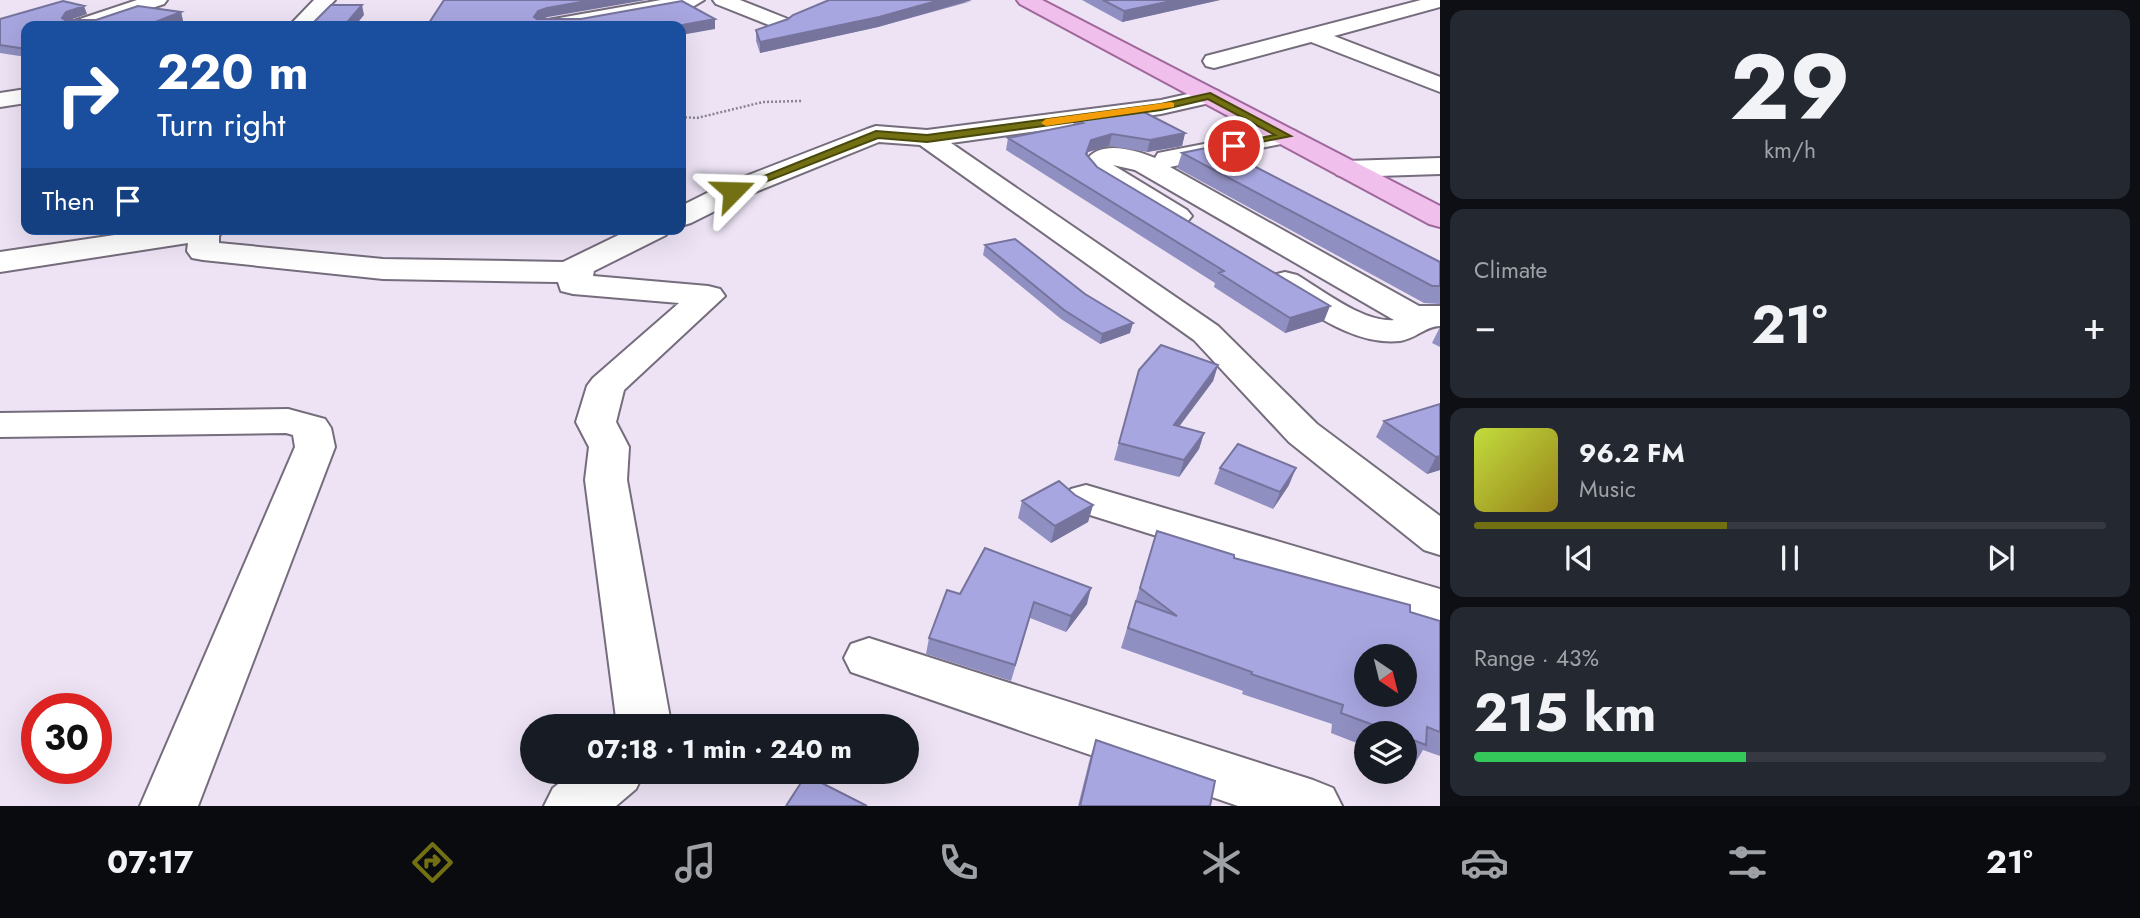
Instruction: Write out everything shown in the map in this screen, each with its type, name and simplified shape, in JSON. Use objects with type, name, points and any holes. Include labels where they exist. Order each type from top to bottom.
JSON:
[{"type":"main road","points":[[1027,0],[1440,218]]},
{"type":"street","points":[[93,21],[157,0]]},
{"type":"street","points":[[304,21],[325,0]]},
{"type":"street","points":[[576,21],[694,0]]},
{"type":"street","points":[[723,0],[781,23]]},
{"type":"street","points":[[1214,61],[1436,4]]},
{"type":"street","points":[[1312,35],[1440,85]]},
{"type":"street","points":[[686,214],[733,191],[876,134],[927,138],[1161,107],[1210,96]]},
{"type":"street","points":[[0,100],[21,97]]},
{"type":"street","points":[[1145,164],[1286,136]]},
{"type":"street","points":[[927,138],[1206,333],[1303,433],[1440,539]]},
{"type":"street","points":[[1207,234],[1105,172],[1100,167],[1100,161],[1118,157],[1145,164],[1426,316]]},
{"type":"street","points":[[1347,169],[1440,166]]},
{"type":"street","points":[[0,262],[174,235]]},
{"type":"street","points":[[205,235],[202,251],[383,269],[568,272],[643,235]]},
{"type":"street","points":[[581,265],[573,284],[708,296],[606,386],[596,422],[608,447],[606,480],[642,714]]},
{"type":"street","points":[[1264,269],[1368,328],[1390,334],[1408,331],[1426,316]]},
{"type":"street","points":[[0,425],[288,421],[311,428],[315,447],[169,806]]},
{"type":"street","points":[[1086,499],[1440,607]]},
{"type":"street","points":[[869,657],[1313,806]]},
{"type":"street","points":[[573,806],[601,784]]},
{"type":"path","points":[[686,117],[697,118],[763,102],[801,101]]},
{"type":"building","points":[[444,0],[592,0],[538,11],[534,17],[537,19],[581,19],[682,1],[715,19],[686,24],[686,21],[430,21]]},
{"type":"building","points":[[829,0],[940,0],[879,17],[760,42],[756,30]]},
{"type":"building","points":[[1103,0],[1176,0],[1124,11]]},
{"type":"building","points":[[63,1],[84,6],[66,12],[62,18],[65,20],[96,20],[138,6],[181,12],[158,21],[21,21],[21,48],[0,45],[0,19]]},
{"type":"building","points":[[331,5],[362,5],[348,21],[315,21]]},
{"type":"building","points":[[1136,108],[1185,133],[1150,140],[1112,134],[1091,140],[1086,154],[1097,167],[1330,306],[1290,318],[1219,273],[1224,271],[1008,138],[1083,123],[1075,118]]},
{"type":"building","points":[[1215,146],[1440,262],[1440,286],[1432,286],[1182,153]]},
{"type":"building","points":[[1015,239],[1085,294],[1133,323],[1102,334],[1064,310],[985,245]]},
{"type":"building","points":[[1161,345],[1218,365],[1174,425],[1204,433],[1184,460],[1119,443],[1139,370]]},
{"type":"building","points":[[1440,404],[1440,456],[1436,457],[1384,421]]},
{"type":"building","points":[[1238,444],[1296,468],[1280,492],[1220,468]]},
{"type":"building","points":[[1059,481],[1075,495],[1093,505],[1055,526],[1022,501]]},
{"type":"building","points":[[1157,531],[1234,555],[1234,558],[1410,605],[1410,612],[1440,621],[1440,732],[1427,727],[1426,745],[1417,742],[1417,721],[1363,721],[1341,713],[1343,705],[1128,628],[1136,601],[1177,616],[1140,588]]},
{"type":"building","points":[[985,548],[1091,588],[1071,616],[1034,602],[1015,665],[929,638],[947,590],[960,594]]},
{"type":"building","points":[[1096,740],[1215,781],[1210,806],[1080,806]]},
{"type":"building","points":[[800,784],[824,784],[867,806],[786,806]]},
{"type":"slow traffic","points":[[1046,123],[1171,105]]},
{"type":"route","points":[[733,191],[876,134],[927,138],[1161,107],[1210,96],[1286,136],[1234,146]]}]
